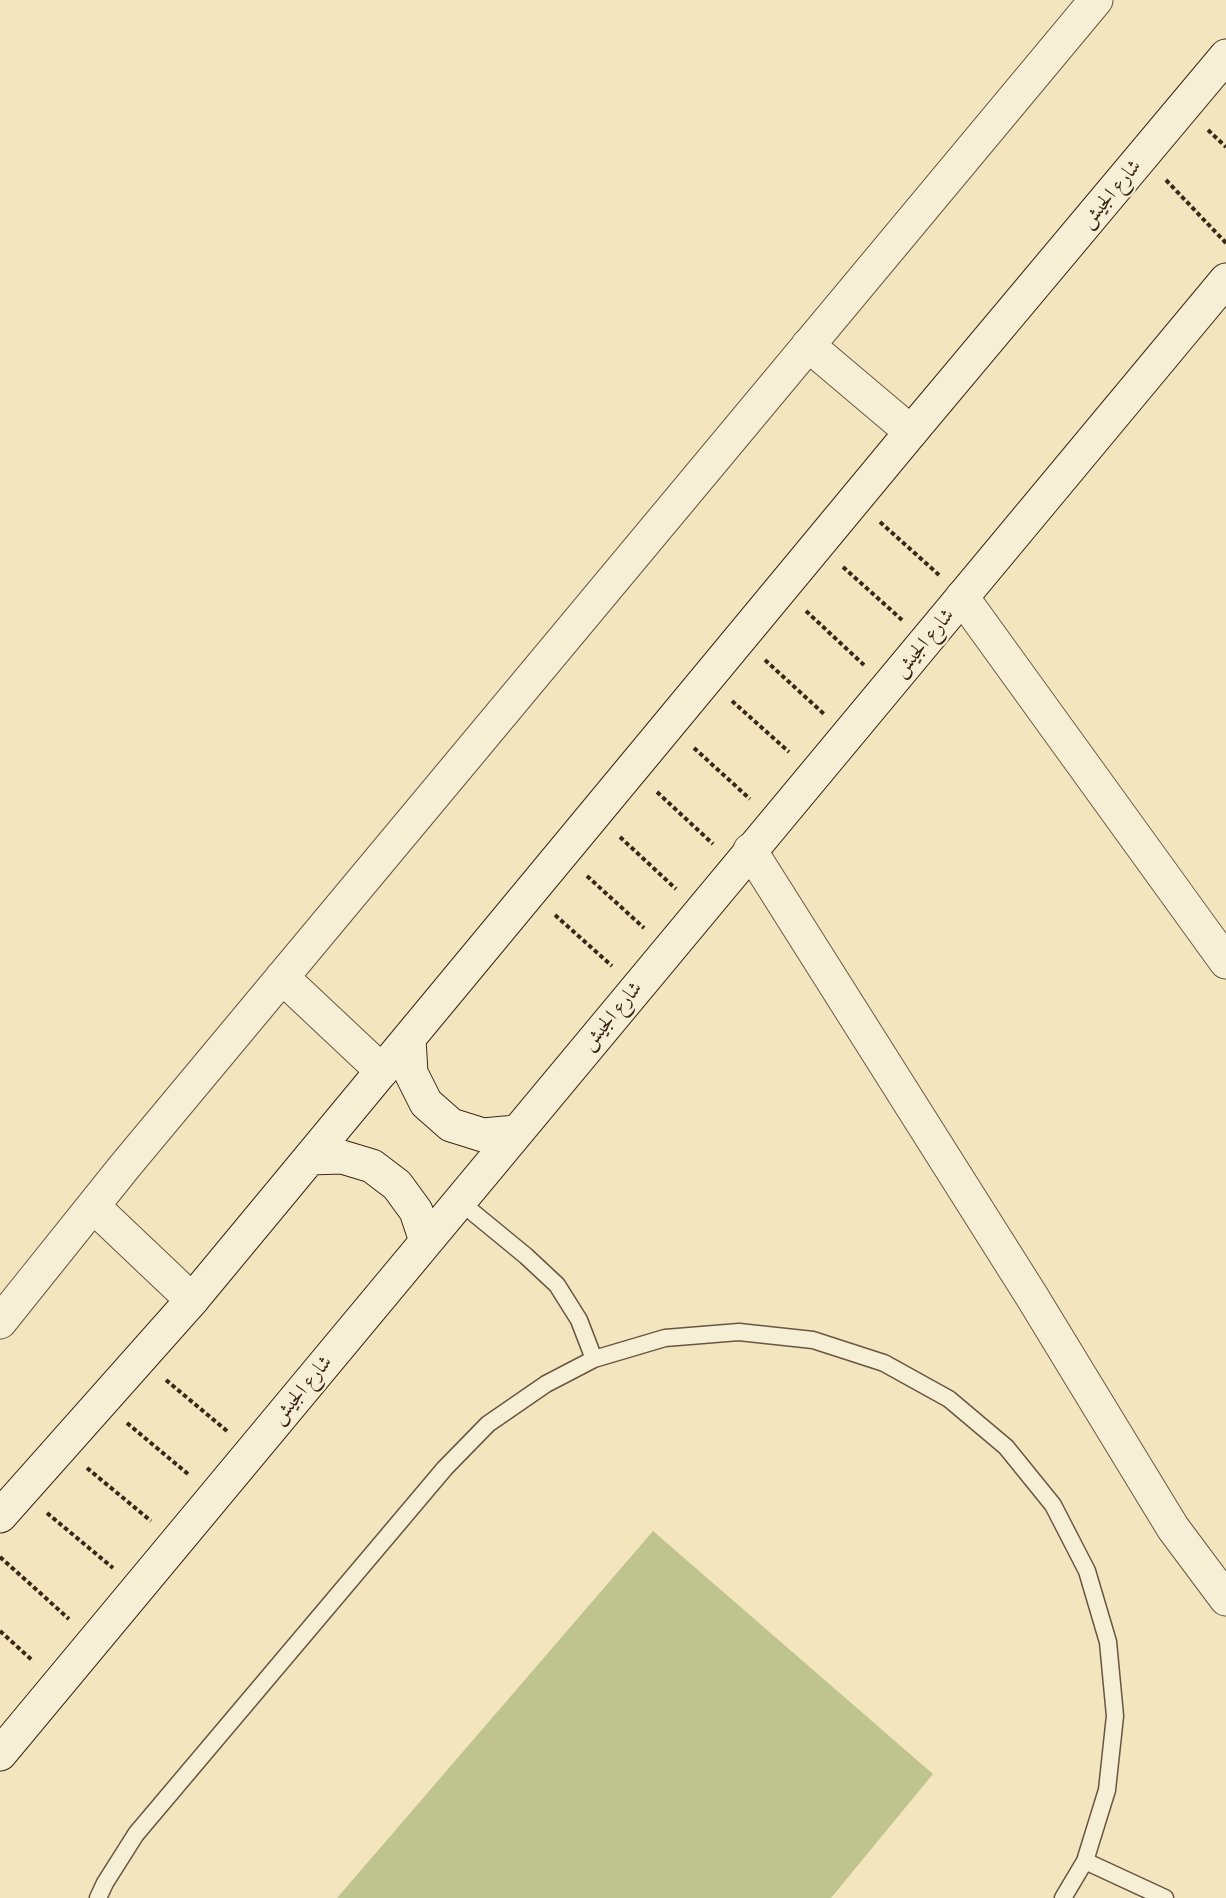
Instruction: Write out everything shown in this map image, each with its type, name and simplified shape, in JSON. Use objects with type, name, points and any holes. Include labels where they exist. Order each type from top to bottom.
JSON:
[{"type":"main road","points":[[0,1322],[282,977],[1096,0]]},
{"type":"main road","name":"شارع الجيش","points":[[0,1516],[192,1300],[855,499],[1226,56]]},
{"type":"main road","name":"شارع الجيش","points":[[0,1754],[1226,280]]},
{"type":"main road","points":[[808,345],[911,432]]},
{"type":"main road","points":[[962,597],[1226,962]]},
{"type":"main road","points":[[743,858],[1031,1295],[1173,1528],[1226,1599]]},
{"type":"main road","points":[[282,977],[382,1071]]},
{"type":"main road","points":[[409,1039],[411,1072],[426,1103],[451,1125],[483,1135],[516,1132]]},
{"type":"main road","points":[[310,1158],[342,1157],[372,1167],[397,1185],[404,1194],[416,1211],[426,1241]]},
{"type":"main road","points":[[93,1206],[192,1300]]},
{"type":"lane","points":[[459,1201],[526,1256],[557,1285],[579,1320],[594,1359]]},
{"type":"lane","points":[[98,1898],[136,1834],[444,1468],[488,1424],[546,1384],[594,1359],[665,1338],[739,1332],[813,1340],[884,1363],[949,1399],[1006,1447],[1053,1505],[1087,1571],[1108,1642],[1115,1716],[1107,1790],[1085,1861],[1064,1898]]},
{"type":"lane","points":[[1085,1861],[1165,1898]]},
{"type":"path","points":[[1143,156],[1226,243]]},
{"type":"path","points":[[855,499],[962,597]]},
{"type":"path","points":[[818,544],[925,641]]},
{"type":"path","points":[[781,589],[888,686]]},
{"type":"path","points":[[741,637],[847,734]]},
{"type":"path","points":[[707,678],[813,775]]},
{"type":"path","points":[[669,725],[774,821]]},
{"type":"path","points":[[632,770],[743,858]]},
{"type":"path","points":[[595,814],[700,910]]},
{"type":"path","points":[[562,853],[668,949]]},
{"type":"path","points":[[530,892],[636,988]]},
{"type":"path","points":[[140,1358],[251,1451]]},
{"type":"path","points":[[101,1401],[214,1496]]},
{"type":"path","points":[[62,1447],[176,1542]]},
{"type":"path","points":[[21,1492],[137,1589]]},
{"type":"path","points":[[0,1557],[94,1641]]},
{"type":"path","points":[[0,1631],[58,1683]]},
{"type":"green space","points":[[653,1531],[933,1774],[831,1898],[337,1898]]}]
